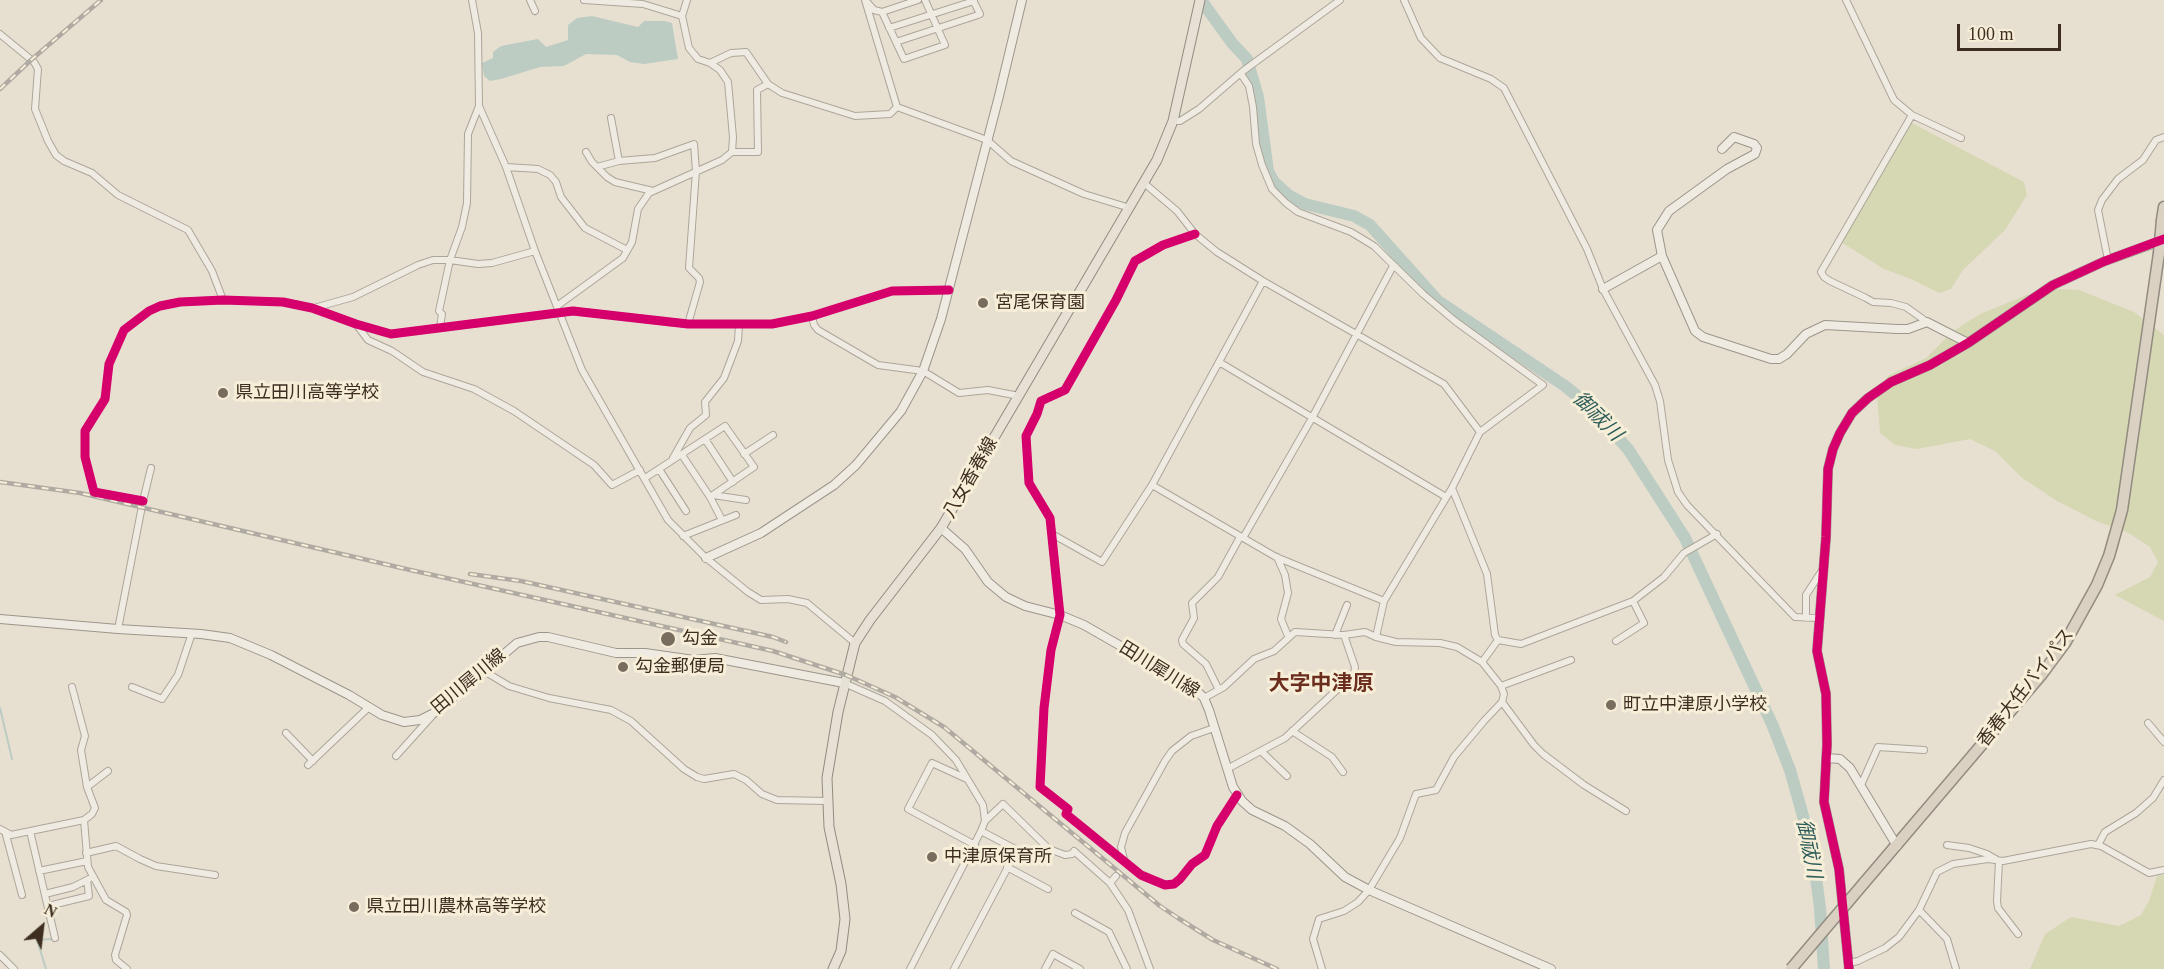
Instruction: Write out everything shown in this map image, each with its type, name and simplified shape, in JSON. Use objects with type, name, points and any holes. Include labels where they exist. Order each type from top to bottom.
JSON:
[{"type":"highway","name":"香春大任バイパス","points":[[1791,969],[2042,674],[2065,643],[2097,585],[2109,556],[2122,510],[2164,207]]},
{"type":"main road","name":"八女香春線","points":[[833,969],[841,951],[845,919],[841,884],[829,827],[827,801],[830,753],[844,683],[855,643],[941,528],[1157,160],[1173,121],[1200,0]]},
{"type":"street","points":[[440,327],[442,314],[439,311],[450,260],[462,227],[467,203],[468,134],[479,106],[478,33],[472,0]]},
{"type":"street","points":[[530,0],[535,11]]},
{"type":"street","points":[[584,0],[643,2],[682,16]]},
{"type":"street","points":[[687,0],[682,16],[689,48],[698,59],[720,70],[729,82],[732,152]]},
{"type":"street","points":[[865,0],[874,10],[882,12],[918,0]]},
{"type":"street","points":[[865,0],[897,107]]},
{"type":"street","points":[[882,12],[904,59],[945,45],[925,0]]},
{"type":"street","points":[[889,28],[973,0],[980,14],[896,42]]},
{"type":"street","points":[[706,558],[761,533],[834,485],[856,465],[901,411],[923,371],[949,290],[1022,0]]},
{"type":"street","points":[[1173,121],[1180,121],[1199,109],[1263,56],[1340,0]]},
{"type":"street","points":[[1404,0],[1421,38],[1440,58],[1491,79],[1504,88],[1587,249],[1603,289],[1655,385],[1660,401],[1668,460],[1678,492],[1687,505],[1795,617],[1819,618]]},
{"type":"street","points":[[1846,0],[1889,91],[1902,108],[1961,138]]},
{"type":"street","points":[[0,34],[34,62],[38,69],[35,109],[56,155],[64,161],[93,173],[118,195],[188,230],[212,271],[223,300]]},
{"type":"street","points":[[710,63],[731,53],[746,52],[768,84],[782,93],[855,116],[890,114],[897,107]]},
{"type":"street","points":[[1242,73],[1249,86],[1256,144],[1272,189],[1298,212],[1351,232],[1374,246],[1455,321],[1543,385],[1480,432],[1452,488],[1384,601],[1376,637]]},
{"type":"street","points":[[558,309],[623,258],[632,242],[638,209],[642,201],[653,191],[722,160],[732,152],[758,152],[758,90],[768,84]]},
{"type":"street","points":[[479,106],[506,167],[535,252],[582,370],[668,520],[706,558],[748,592],[761,600],[788,599],[807,603],[855,643]]},
{"type":"street","points":[[897,107],[987,140],[1011,160],[1084,194],[1130,208]]},
{"type":"street","points":[[1912,115],[1821,272],[1830,281],[1873,302],[1892,303],[1906,307],[1927,322],[1968,343]]},
{"type":"street","points":[[611,118],[619,161]]},
{"type":"street","points":[[1722,148],[1734,137],[1754,144],[1757,148],[1755,153],[1727,169],[1669,211],[1657,230],[1662,256],[1695,331],[1703,338],[1771,359],[1779,359],[1806,334],[1825,325],[1908,329],[1927,322]]},
{"type":"street","points":[[2108,260],[2098,210],[2102,200],[2118,178],[2143,160],[2156,140],[2164,137]]},
{"type":"street","points":[[597,167],[619,161],[655,158],[694,144],[696,171],[689,268],[700,282],[688,324]]},
{"type":"street","points":[[586,152],[597,167],[615,182],[653,191]]},
{"type":"street","points":[[506,167],[538,169],[550,175],[556,182],[561,197],[585,228],[627,250]]},
{"type":"street","points":[[1144,183],[1177,211],[1195,234],[1217,252],[1263,281],[1443,384],[1480,432]]},
{"type":"street","points":[[1195,234],[1163,246],[1135,261],[1116,300],[1065,390],[1041,401],[1026,436],[1029,483],[1050,518],[1060,615],[1051,650],[1044,708],[1040,787],[1068,809],[1066,814],[1124,866],[1154,882],[1165,885],[1174,884],[1192,864],[1204,855],[1217,826],[1237,795]]},
{"type":"street","points":[[2164,239],[2108,260],[2052,285],[1968,343],[1930,365],[1891,382],[1852,413],[1836,441],[1828,469],[1817,651],[1826,694],[1827,758],[1824,802],[1839,869],[1849,966],[1885,948],[1899,937],[1919,910],[1938,872],[1953,864],[1988,859],[1999,861],[2021,859],[2091,844],[2098,845],[2149,873],[2164,870]]},
{"type":"street","points":[[312,308],[353,297],[433,260],[492,263],[535,252]]},
{"type":"street","points":[[1603,289],[1662,256]]},
{"type":"street","points":[[1219,690],[1206,664],[1183,644],[1182,640],[1194,618],[1192,603],[1218,577],[1242,538],[1312,418],[1393,266]]},
{"type":"street","points":[[1052,534],[1102,562],[1152,485],[1263,281]]},
{"type":"street","points":[[143,501],[94,492],[85,457],[85,431],[105,399],[109,364],[124,330],[143,315],[160,306],[180,302],[223,300],[283,302],[312,308],[391,334],[558,309],[688,324],[772,324],[812,316],[892,291],[949,290]]},
{"type":"street","points":[[812,316],[818,330],[878,365],[923,371],[959,393],[968,394],[988,390],[1019,396]]},
{"type":"street","points":[[356,324],[368,340],[392,351],[423,372],[474,389],[514,411],[594,465],[612,485],[640,471]]},
{"type":"street","points":[[672,461],[690,428],[706,415],[705,402],[724,378],[738,340],[739,324]]},
{"type":"street","points":[[1219,362],[1446,497]]},
{"type":"street","points":[[645,478],[725,426],[754,467],[711,496]]},
{"type":"street","points":[[744,454],[773,435]]},
{"type":"street","points":[[705,439],[732,482]]},
{"type":"street","points":[[682,454],[711,496],[722,520]]},
{"type":"street","points":[[118,629],[151,468]]},
{"type":"street","points":[[659,469],[686,511]]},
{"type":"street","points":[[1152,485],[1276,557],[1384,601]]},
{"type":"street","points":[[1452,488],[1487,574],[1495,635],[1498,640],[1521,644],[1633,601],[1664,577],[1684,553],[1717,534]]},
{"type":"street","points":[[711,496],[746,500]]},
{"type":"street","points":[[683,536],[736,515]]},
{"type":"street","name":"田川犀川線","points":[[941,528],[965,549],[988,582],[1006,597],[1025,606],[1060,615],[1084,625],[1189,685],[1204,698],[1237,795],[1252,810],[1286,826],[1345,877],[1369,890],[1551,969]]},
{"type":"street","points":[[1276,557],[1285,575],[1288,593],[1281,619],[1288,636]]},
{"type":"street","points":[[1806,618],[1806,595],[1823,569]]},
{"type":"street","points":[[1616,641],[1644,623],[1633,601]]},
{"type":"street","points":[[1335,635],[1347,605]]},
{"type":"street","name":"田川犀川線","points":[[0,619],[192,633],[230,638],[254,647],[392,720],[404,722],[420,720],[436,712],[517,643],[529,638],[548,637],[616,653],[645,653],[694,660],[716,658],[844,683]]},
{"type":"street","points":[[1204,698],[1219,690],[1254,659],[1274,651],[1294,632],[1335,635],[1365,632],[1396,642],[1440,643],[1457,647],[1482,662],[1501,686],[1504,694],[1502,702],[1454,757],[1436,790],[1416,794],[1400,838],[1369,890],[1358,902],[1344,911],[1319,919],[1313,939],[1322,969]]},
{"type":"street","points":[[132,687],[162,699],[178,675],[192,633]]},
{"type":"street","points":[[1227,769],[1285,738],[1354,674],[1355,667],[1344,635]]},
{"type":"street","points":[[1482,662],[1498,640]]},
{"type":"street","points":[[1501,686],[1571,660]]},
{"type":"street","points":[[484,671],[509,686],[549,698],[611,710],[631,721],[684,769],[697,777],[704,779],[734,774],[746,780],[762,794],[777,800],[827,801]]},
{"type":"street","points":[[844,683],[885,701],[932,735],[956,760],[983,805],[984,821],[975,845],[910,969]]},
{"type":"street","points":[[6,835],[84,820],[92,814],[95,808],[87,787],[81,750],[85,736],[72,687]]},
{"type":"street","points":[[1502,702],[1534,746],[1543,754],[1584,785],[1626,811]]},
{"type":"street","points":[[286,732],[310,763],[369,707]]},
{"type":"street","points":[[396,756],[436,712]]},
{"type":"street","points":[[2148,723],[2164,742]]},
{"type":"street","points":[[1124,866],[1121,847],[1125,833],[1164,761],[1172,750],[1191,736],[1214,728]]},
{"type":"street","points":[[1292,731],[1332,757],[1344,772]]},
{"type":"street","points":[[1861,785],[1878,747],[1924,750]]},
{"type":"street","points":[[1262,752],[1287,776]]},
{"type":"street","points":[[1827,758],[1840,759],[1846,763],[1898,846]]},
{"type":"street","points":[[967,779],[932,763],[908,809],[975,845]]},
{"type":"street","points":[[87,787],[108,771]]},
{"type":"street","points":[[2098,845],[2105,832],[2136,813],[2153,798],[2164,780]]},
{"type":"street","points":[[984,821],[1003,804],[1049,849],[1065,855],[1072,854],[1074,851],[1110,883],[1128,910],[1150,969]]},
{"type":"street","points":[[48,906],[89,896],[90,879],[84,820]]},
{"type":"street","points":[[0,830],[6,835],[22,895]]},
{"type":"street","points":[[30,831],[55,938]]},
{"type":"street","points":[[954,969],[1017,850],[981,831]]},
{"type":"street","points":[[1947,845],[1987,854],[1999,861]]},
{"type":"street","points":[[39,871],[116,846],[156,866],[215,876]]},
{"type":"street","points":[[1966,848],[1968,861]]},
{"type":"street","points":[[1999,861],[1996,901],[1998,908],[2018,934]]},
{"type":"street","points":[[1007,867],[1048,889]]},
{"type":"street","points":[[1110,883],[1116,876]]},
{"type":"street","points":[[45,894],[90,879]]},
{"type":"street","points":[[90,879],[106,900],[126,912],[115,955],[116,960],[127,969]]},
{"type":"street","points":[[1919,910],[1947,939],[1956,969]]},
{"type":"street","points":[[1075,913],[1109,932],[1127,969]]},
{"type":"street","points":[[1045,969],[1053,954],[1080,969]]},
{"type":"street","points":[[0,955],[14,969]]},
{"type":"green space","points":[[1910,122],[2024,182],[2027,195],[2005,230],[1963,270],[1951,289],[1939,293],[1884,269],[1841,242]]},
{"type":"green space","points":[[2044,288],[2079,290],[2134,312],[2164,335],[2164,621],[2115,595],[2150,577],[2158,562],[2150,547],[2127,532],[2096,521],[2057,501],[2021,477],[1995,451],[1970,439],[1917,449],[1895,445],[1880,433],[1877,396],[1888,376],[1926,358],[1952,332],[1980,314]]},
{"type":"green space","points":[[2164,875],[2164,969],[2030,969],[2045,934],[2071,917],[2119,926],[2141,915],[2149,901],[2157,876]]},
{"type":"shaded area","points":[[592,16],[638,27],[644,21],[672,23],[678,59],[644,64],[630,62],[617,55],[586,54],[564,66],[540,67],[490,81],[484,76],[482,63],[493,58],[493,52],[501,46],[538,39],[546,47],[568,40],[568,25],[577,18]]},
{"type":"waterway","name":"御祓川","points":[[1201,0],[1232,43],[1247,59],[1258,97],[1268,171],[1274,182],[1288,195],[1305,204],[1354,216],[1370,225],[1438,301],[1565,386],[1587,404],[1628,449],[1685,538],[1772,724],[1790,770],[1812,848],[1820,908],[1824,969]]},
{"type":"waterway","points":[[0,708],[12,759]]},
{"type":"waterway","points":[[46,969],[37,940],[51,939]]},
{"type":"tunnel","points":[[1116,876],[1121,869]]},
{"type":"railway","points":[[0,89],[101,0]]},
{"type":"railway","points":[[0,482],[80,493],[773,651],[846,675],[895,697],[944,727],[1160,906],[1213,940],[1277,969]]},
{"type":"railway","points":[[470,574],[521,581],[773,637],[786,642]]},
{"type":"cycle path","points":[[1195,234],[1163,245],[1135,261],[1116,300],[1065,390],[1041,401],[1026,436],[1029,483],[1050,518],[1060,615],[1051,650],[1044,708],[1040,787],[1068,809],[1066,814],[1141,875],[1165,885],[1174,884],[1192,864],[1205,855],[1217,826],[1237,795]]},
{"type":"cycle path","points":[[1849,969],[1839,869],[1824,802],[1827,744],[1826,694],[1817,651],[1826,537],[1828,469],[1833,449],[1852,413],[1891,382],[1930,365],[1968,343],[2053,285],[2105,261],[2164,239]]},
{"type":"cycle path","points":[[143,501],[94,492],[85,457],[85,431],[105,399],[109,364],[124,330],[149,311],[160,306],[180,302],[223,300],[283,302],[312,308],[391,334],[573,311],[688,324],[772,324],[812,316],[892,291],[949,290]]},
{"type":"place","name":"宮尾保育園","points":[[983,303]]},
{"type":"place","name":"県立田川高等学校","points":[[223,393]]},
{"type":"place","name":"勾金","points":[[668,639]]},
{"type":"place","name":"勾金郵便局","points":[[623,667]]},
{"type":"place","name":"町立中津原小学校","points":[[1611,705]]},
{"type":"place","name":"中津原保育所","points":[[932,857]]},
{"type":"place","name":"県立田川農林高等学校","points":[[354,907]]},
{"type":"district","name":"大字中津原","points":[[1321,685]]}]
